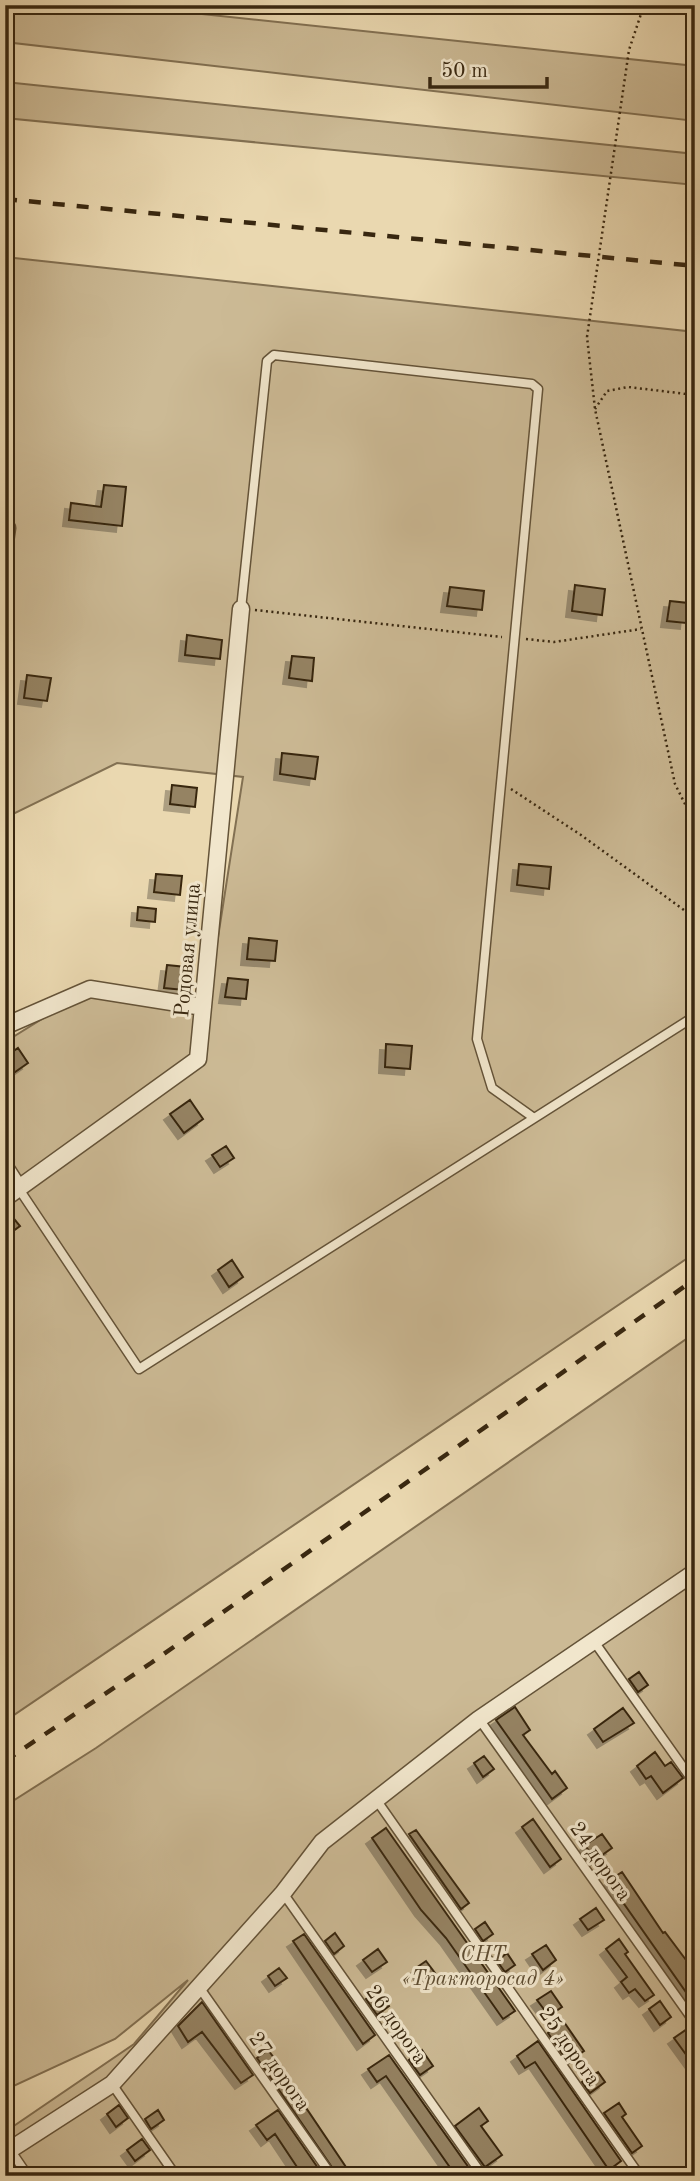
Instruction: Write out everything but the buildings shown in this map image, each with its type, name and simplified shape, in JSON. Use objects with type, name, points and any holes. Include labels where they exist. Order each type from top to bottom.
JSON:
[{"type":"street","name":"Родовая улица","points":[[12,1193],[198,1059],[241,609]]},
{"type":"street","points":[[5,1026],[90,989],[203,1007]]},
{"type":"street","points":[[5,1167],[12,1193]]},
{"type":"street","points":[[8,2152],[112,2084],[283,1893],[322,1842],[375,1798],[480,1719],[695,1572]]},
{"type":"lane","points":[[241,609],[267,361],[274,355],[532,384],[538,389],[477,1039],[492,1088],[534,1118]]},
{"type":"lane","points":[[12,1193],[139,1369],[695,1016]]},
{"type":"lane","points":[[593,1640],[695,1784]]},
{"type":"lane","name":"24 дорога","points":[[480,1719],[695,2023]]},
{"type":"lane","name":"25 дорога","points":[[375,1798],[640,2176]]},
{"type":"lane","name":"26 дорога","points":[[283,1893],[483,2176]]},
{"type":"lane","name":"27 дорога","points":[[199,1987],[332,2176]]},
{"type":"lane","points":[[112,2084],[176,2176]]},
{"type":"lane","points":[[8,2152],[28,2176]]},
{"type":"path","points":[[644,5],[629,50],[587,337],[595,409],[675,784],[695,824]]},
{"type":"path","points":[[595,409],[607,391],[628,387],[695,395]]},
{"type":"path","points":[[241,609],[554,642],[642,629]]},
{"type":"path","points":[[502,783],[581,835],[695,918]]},
{"type":"green space","points":[[5,5],[117,5],[695,66],[695,121],[5,42]]},
{"type":"green space","points":[[5,82],[695,154],[695,185],[5,118]]},
{"type":"green space","points":[[5,257],[695,332],[695,1253],[5,1721],[5,1042],[90,989],[207,1008],[243,777],[117,763],[5,818]]},
{"type":"green space","name":"СНТ «Тракторосад 4»","points":[[695,1333],[695,2176],[5,2176],[5,2132],[134,2044],[188,1980],[115,2039],[5,2090],[5,1806],[96,1748]]},
{"type":"railway","points":[[5,199],[695,266]]},
{"type":"railway","points":[[5,1761],[151,1663],[695,1279]]}]
